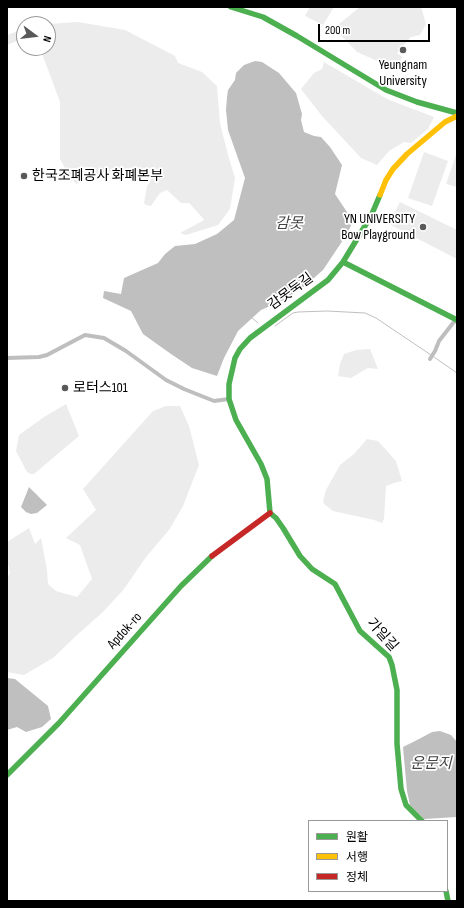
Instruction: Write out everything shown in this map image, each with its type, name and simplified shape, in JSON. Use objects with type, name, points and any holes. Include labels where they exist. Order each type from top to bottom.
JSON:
[{"type":"street","points":[[231,7],[263,17],[386,90],[417,102],[457,114]]},
{"type":"street","name":"감못둑길","points":[[270,513],[267,479],[261,464],[236,420],[229,399],[229,384],[232,367],[240,349],[262,328],[328,280],[343,262],[371,216],[386,180],[393,169],[407,154],[445,122],[457,114]]},
{"type":"street","points":[[343,262],[457,320],[439,341],[430,359]]},
{"type":"street","points":[[7,358],[39,357],[48,355],[85,335],[104,338],[126,351],[166,380],[184,389],[214,402],[229,399]]},
{"type":"street","name":"Apdok-ro","points":[[7,775],[59,723],[180,586],[206,561],[270,513]]},
{"type":"street","name":"가일길","points":[[270,513],[276,518],[283,528],[300,556],[312,569],[335,584],[360,631],[389,657],[397,690],[397,744],[402,789],[406,805],[421,820]]},
{"type":"shaded area","points":[[310,7],[334,7],[323,25],[305,16]]},
{"type":"shaded area","points":[[360,7],[421,7],[426,24],[420,35],[411,37],[397,53],[402,57],[398,70],[357,52],[334,28]]},
{"type":"shaded area","points":[[78,22],[125,30],[175,56],[178,63],[202,72],[217,86],[220,123],[235,178],[230,209],[218,225],[186,235],[180,233],[204,220],[189,203],[181,203],[167,190],[160,193],[151,206],[146,205],[144,203],[147,186],[156,172],[155,167],[126,173],[117,170],[76,184],[60,159],[60,102],[43,56],[56,56],[56,23]]},
{"type":"shaded area","points":[[16,32],[16,41],[7,45],[7,35]]},
{"type":"shaded area","points":[[324,62],[387,99],[434,117],[428,129],[411,143],[404,142],[389,151],[377,165],[361,158],[322,116],[301,89],[314,73],[322,69]]},
{"type":"shaded area","points":[[424,152],[448,161],[432,206],[408,198]]},
{"type":"shaded area","points":[[457,152],[457,187],[446,184]]},
{"type":"shaded area","name":"YN UNIVERSITY Bow Playground","points":[[400,202],[457,230],[457,259],[389,224]]},
{"type":"shaded area","points":[[370,349],[378,369],[368,368],[351,378],[338,376],[340,364],[344,354],[356,350]]},
{"type":"shaded area","points":[[66,404],[79,436],[34,474],[27,472],[16,451],[19,435],[44,417]]},
{"type":"shaded area","points":[[166,406],[180,406],[189,426],[199,465],[183,506],[169,530],[146,557],[124,589],[103,612],[53,658],[24,675],[7,672],[7,578],[10,573],[7,559],[7,542],[29,528],[35,544],[41,538],[48,584],[56,591],[77,597],[92,579],[80,545],[66,538],[96,510],[83,489],[153,411]]},
{"type":"shaded area","points":[[367,439],[378,441],[396,461],[402,481],[386,486],[384,519],[382,523],[333,511],[324,504],[323,501],[326,490],[340,465],[354,454]]},
{"type":"water","name":"감못","points":[[255,61],[262,62],[279,73],[296,93],[302,114],[301,120],[304,132],[321,137],[342,165],[335,194],[353,221],[347,234],[323,270],[306,285],[286,299],[261,310],[238,331],[224,358],[217,376],[192,368],[171,354],[143,334],[131,311],[103,298],[104,291],[121,294],[124,278],[158,263],[165,254],[175,246],[195,244],[217,234],[234,220],[245,178],[228,130],[226,110],[227,97],[228,90],[235,80],[236,73],[244,65]]},
{"type":"water","points":[[29,487],[47,505],[37,513],[31,514],[26,512],[21,507]]},
{"type":"water","points":[[7,678],[15,679],[48,706],[51,719],[42,727],[26,732],[17,727],[7,730]]},
{"type":"water","name":"운문지","points":[[440,731],[451,735],[457,742],[457,817],[424,819],[410,805],[407,791],[403,747],[432,732]]},
{"type":"waterway","points":[[275,326],[293,313],[298,312],[327,311],[365,313],[376,318],[431,355]]},
{"type":"waterway","points":[[252,318],[258,323]]},
{"type":"waterway","points":[[434,357],[457,373]]},
{"type":"traffic: fast","points":[[231,7],[263,17],[386,90],[417,102],[457,113]]},
{"type":"traffic: fast","points":[[270,513],[267,479],[261,464],[236,420],[229,399],[229,384],[235,358],[240,349],[250,338],[328,280],[343,262],[371,216],[380,195]]},
{"type":"traffic: fast","points":[[343,262],[457,320]]},
{"type":"traffic: fast","points":[[270,513],[276,518],[283,528],[300,556],[312,569],[335,584],[360,631],[389,657],[397,690],[397,744],[401,789],[406,805],[421,820]]},
{"type":"traffic: fast","points":[[7,775],[59,723],[181,586],[212,556]]},
{"type":"traffic: fast","points":[[446,892],[448,901]]},
{"type":"traffic: slow","points":[[380,195],[386,180],[393,169],[407,154],[445,122],[457,116]]},
{"type":"traffic: jam","points":[[212,556],[270,513]]},
{"type":"place","name":"Yeungnam University","points":[[403,50]]},
{"type":"place","name":"한국조폐공사 화폐본부","points":[[24,176]]},
{"type":"place","name":"YN UNIVERSITY Bow Playground","points":[[423,227]]},
{"type":"place","name":"로터스101","points":[[65,388]]}]
